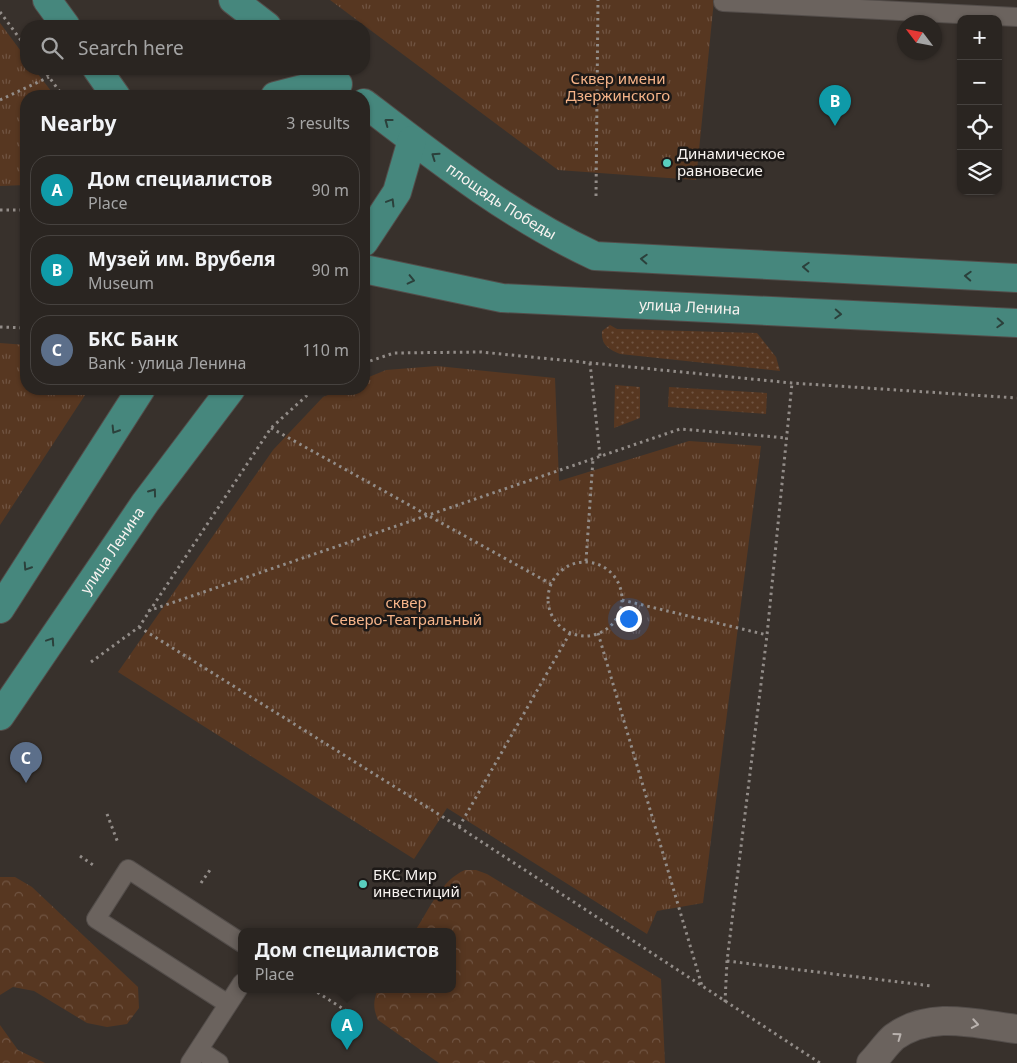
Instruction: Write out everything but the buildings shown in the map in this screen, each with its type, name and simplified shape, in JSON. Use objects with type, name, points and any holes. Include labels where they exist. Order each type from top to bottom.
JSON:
[{"type":"main road","points":[[47,0],[62,20]]},
{"type":"main road","points":[[233,0],[259,20]]},
{"type":"main road","points":[[101,75],[112,90]]},
{"type":"main road","points":[[302,90],[329,84]]},
{"type":"main road","name":"площадь Победы","points":[[370,108],[412,140],[523,218],[558,239],[595,256],[1017,278]]},
{"type":"main road","points":[[370,233],[397,192],[412,140]]},
{"type":"main road","name":"улица Ленина","points":[[370,270],[502,298],[1017,323]]},
{"type":"main road","points":[[0,609],[137,395]]},
{"type":"main road","name":"улица Ленина","points":[[0,716],[145,502],[226,395]]},
{"type":"street","points":[[872,1063],[893,1038],[910,1027],[956,1020],[1017,1030]]},
{"type":"lane","points":[[723,2],[1017,17]]},
{"type":"lane","points":[[228,1004],[96,919],[128,869],[238,940]]},
{"type":"lane","points":[[219,1063],[194,1056],[238,989]]},
{"type":"path","points":[[596,196],[598,0]]},
{"type":"path","points":[[0,12],[20,39]]},
{"type":"path","points":[[20,90],[49,76],[59,90]]},
{"type":"path","points":[[0,100],[20,90]]},
{"type":"path","points":[[0,210],[20,210]]},
{"type":"path","points":[[0,327],[20,328]]},
{"type":"path","points":[[370,361],[394,353],[481,352],[792,383],[1017,398]]},
{"type":"path","points":[[590,363],[600,456]]},
{"type":"path","points":[[725,1002],[726,961],[768,635],[792,383]]},
{"type":"path","points":[[91,662],[139,626],[271,428],[307,395]]},
{"type":"path","points":[[271,428],[551,584]]},
{"type":"path","points":[[148,611],[680,429],[787,438]]},
{"type":"path","points":[[586,561],[593,459]]},
{"type":"path","points":[[586,561],[603,566],[616,577],[621,588],[622,600],[616,620],[598,633],[579,636],[570,633],[557,622],[548,606],[548,595],[551,584],[565,567],[575,562],[586,561]]},
{"type":"path","points":[[622,600],[768,635]]},
{"type":"path","points":[[139,626],[459,827],[820,1063]]},
{"type":"path","points":[[459,827],[570,633]]},
{"type":"path","points":[[598,633],[702,986]]},
{"type":"path","points":[[726,961],[940,987]]},
{"type":"path","points":[[318,993],[353,1015]]},
{"type":"green space","name":"Сквер имени Дзержинского","points":[[330,0],[714,0],[696,180],[558,170],[370,30],[370,20],[357,20]]},
{"type":"green space","points":[[0,23],[20,50],[20,75],[39,75],[50,90],[20,90],[20,185],[0,186]]},
{"type":"green space","points":[[610,325],[617,329],[757,333],[776,357],[780,371],[620,354],[604,343],[602,331]]},
{"type":"green space","points":[[0,343],[20,345],[20,395],[85,395],[0,525]]},
{"type":"green space","name":"сквер Северо-Театральный","points":[[437,366],[555,378],[559,481],[689,441],[761,446],[703,903],[657,911],[647,934],[447,808],[414,859],[118,672],[273,450],[323,397],[328,395],[370,395],[370,377],[386,370]]},
{"type":"green space","points":[[615,385],[640,387],[640,418],[614,428]]},
{"type":"green space","points":[[669,387],[767,393],[766,414],[668,407]]},
{"type":"green space","points":[[465,870],[476,870],[487,874],[661,979],[665,1063],[439,1063],[378,1020],[374,1004],[376,993],[456,993],[456,928],[417,928],[442,888]]},
{"type":"green space","points":[[0,877],[15,877],[32,887],[138,987],[139,1008],[127,1024],[107,1027],[87,1023],[34,991],[13,987],[0,995]]},
{"type":"green space","points":[[0,1025],[18,1050],[45,1063],[0,1063]]},
{"type":"place","name":"Музей им. Врубеля","points":[[835,126]]},
{"type":"place","name":"Динамическое равновесие","points":[[667,163]]},
{"type":"place","name":"БКС Банк","points":[[26,783]]},
{"type":"place","name":"БКС Мир инвестиций","points":[[363,884]]},
{"type":"place","name":"Дом специалистов","points":[[347,1050]]}]
